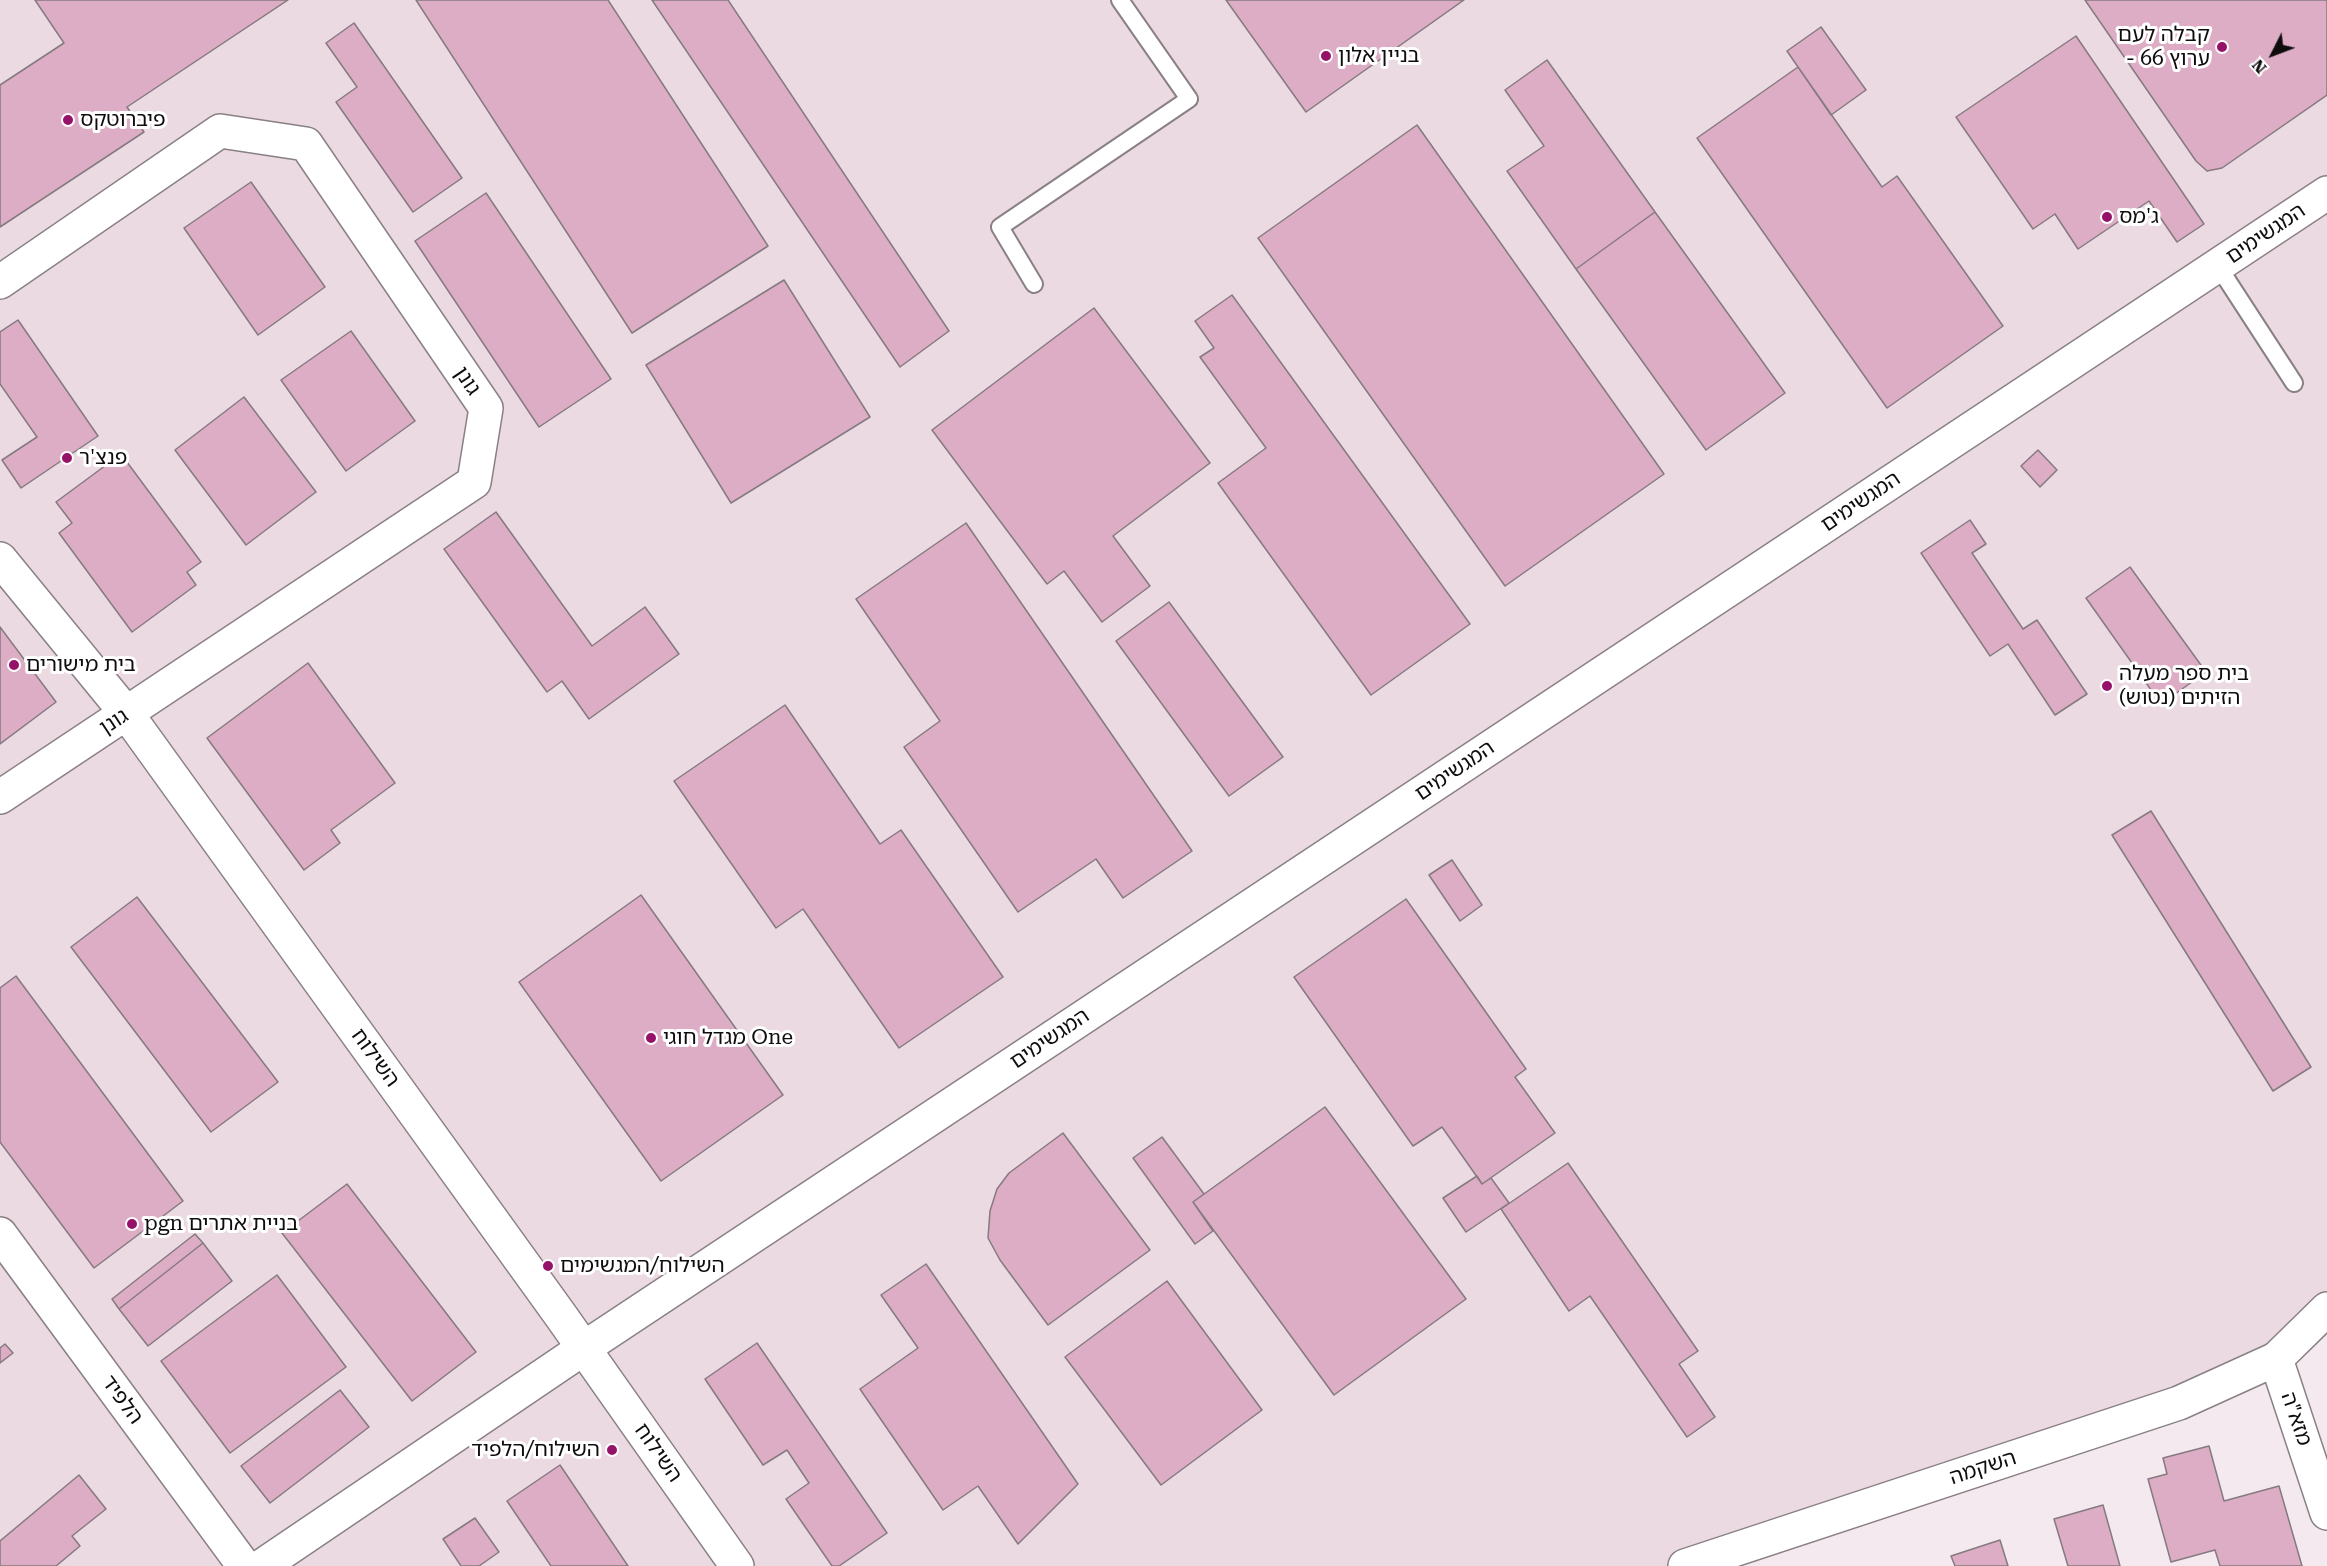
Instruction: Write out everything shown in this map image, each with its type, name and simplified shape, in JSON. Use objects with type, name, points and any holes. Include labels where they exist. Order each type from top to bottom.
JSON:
[{"type":"street","name":"גונן","points":[[0,282],[220,131],[306,144],[486,408],[474,482],[0,797]]},
{"type":"street","name":"המגשימים","points":[[584,1348],[2327,193]]},
{"type":"street","name":"השילוח","points":[[0,559],[127,714],[584,1348],[737,1566]]},
{"type":"street","name":"הלפיד","points":[[0,1234],[244,1566]]},
{"type":"street","points":[[2276,1359],[2327,1309]]},
{"type":"street","points":[[262,1566],[584,1348]]},
{"type":"street","name":"מזא\"ה","points":[[2276,1359],[2327,1513]]},
{"type":"street","name":"השקמה","points":[[1686,1566],[2179,1403],[2276,1359]]},
{"type":"lane","points":[[1034,285],[1000,227],[1189,99],[1120,0]]},
{"type":"lane","points":[[2218,266],[2294,383]]},
{"type":"shaded area","points":[[0,0],[2327,0],[2327,1309],[2276,1359],[1685,1566],[0,1566]]},
{"type":"building","name":"פיברוטקס","points":[[35,0],[288,0],[127,107],[144,132],[0,227],[0,85],[64,43]]},
{"type":"building","points":[[416,0],[608,0],[768,246],[632,333]]},
{"type":"building","points":[[652,0],[728,0],[949,331],[900,367]]},
{"type":"building","name":"בניין אלון","points":[[1226,0],[1464,0],[1306,112]]},
{"type":"building","name":"קבלה לעם - ערוץ 66","points":[[2085,0],[2327,0],[2327,95],[2222,168],[2207,171],[2196,161]]},
{"type":"building","points":[[354,23],[462,178],[413,212],[336,102],[357,87],[326,43]]},
{"type":"building","points":[[1821,27],[1866,90],[1831,115],[1787,51]]},
{"type":"building","points":[[2076,36],[2204,224],[2177,242],[2149,201],[2078,249],[2055,214],[2033,229],[1956,117]]},
{"type":"building","points":[[1547,60],[1655,212],[1576,269],[1507,171],[1544,146],[1505,90]]},
{"type":"building","points":[[1798,67],[1882,187],[1897,176],[2003,326],[1887,408],[1697,138]]},
{"type":"building","points":[[1417,125],[1664,474],[1505,586],[1258,238]]},
{"type":"building","points":[[251,182],[325,287],[258,335],[184,228]]},
{"type":"building","points":[[486,193],[611,379],[539,427],[415,241]]},
{"type":"building","points":[[1655,212],[1785,393],[1706,450],[1576,269]]},
{"type":"building","points":[[784,280],[870,417],[731,503],[646,365]]},
{"type":"building","points":[[1232,295],[1470,624],[1371,695],[1218,483],[1266,448],[1200,357],[1214,348],[1195,321]]},
{"type":"building","points":[[1094,308],[1210,463],[1113,536],[1150,586],[1102,622],[1064,571],[1047,584],[932,430]]},
{"type":"building","points":[[18,320],[98,436],[21,488],[2,460],[37,437],[0,384],[0,332]]},
{"type":"building","points":[[351,331],[415,421],[346,471],[281,380]]},
{"type":"building","points":[[244,397],[316,492],[246,545],[175,450]]},
{"type":"building","points":[[2038,450],[2057,470],[2040,487],[2021,466]]},
{"type":"building","points":[[121,454],[201,562],[187,572],[196,585],[132,632],[59,533],[72,523],[56,502]]},
{"type":"building","points":[[496,512],[592,646],[645,607],[679,654],[589,719],[562,681],[547,692],[444,549]]},
{"type":"building","points":[[1970,520],[1986,544],[1972,553],[2023,629],[2037,620],[2087,694],[2055,715],[2008,644],[1990,656],[1921,553]]},
{"type":"building","points":[[966,523],[1192,851],[1123,898],[1096,859],[1018,912],[904,747],[940,721],[856,599]]},
{"type":"building","points":[[2130,567],[2206,672],[2161,704],[2086,598]]},
{"type":"building","points":[[1169,602],[1283,757],[1229,796],[1116,641]]},
{"type":"building","name":"בית מישורים","points":[[0,627],[56,702],[0,744]]},
{"type":"building","points":[[308,663],[395,783],[331,830],[340,843],[304,870],[207,738]]},
{"type":"building","points":[[785,705],[880,844],[901,830],[1003,977],[899,1048],[803,909],[776,928],[674,781]]},
{"type":"building","points":[[2151,811],[2311,1067],[2273,1091],[2112,835]]},
{"type":"building","points":[[1452,860],[1482,905],[1460,921],[1429,875]]},
{"type":"building","name":"מגדל חוגי One","points":[[641,895],[783,1095],[661,1181],[519,982]]},
{"type":"building","points":[[137,897],[278,1082],[211,1132],[71,947]]},
{"type":"building","points":[[1406,899],[1526,1069],[1515,1077],[1555,1133],[1482,1184],[1442,1127],[1413,1146],[1294,977]]},
{"type":"building","points":[[16,976],[183,1201],[94,1268],[0,1142],[0,988]]},
{"type":"building","points":[[1325,1107],[1466,1299],[1334,1395],[1193,1202]]},
{"type":"building","points":[[1063,1133],[1150,1250],[1048,1325],[1000,1260],[988,1238],[990,1211],[997,1189],[1009,1173]]},
{"type":"building","points":[[1162,1137],[1204,1194],[1193,1202],[1213,1231],[1195,1244],[1133,1158]]},
{"type":"building","points":[[1568,1163],[1698,1351],[1679,1364],[1715,1417],[1687,1437],[1590,1296],[1569,1311],[1501,1209]]},
{"type":"building","points":[[1477,1176],[1482,1184],[1491,1178],[1509,1203],[1466,1232],[1443,1198]]},
{"type":"building","points":[[347,1184],[476,1352],[412,1401],[282,1233]]},
{"type":"building","points":[[195,1234],[203,1243],[119,1309],[112,1299]]},
{"type":"building","points":[[203,1243],[232,1281],[148,1346],[119,1309]]},
{"type":"building","points":[[926,1264],[1078,1484],[1018,1544],[978,1486],[943,1510],[860,1389],[918,1348],[881,1295]]},
{"type":"building","points":[[277,1275],[346,1367],[230,1453],[161,1361]]},
{"type":"building","points":[[1167,1281],[1262,1410],[1161,1485],[1065,1357]]},
{"type":"building","points":[[757,1343],[887,1533],[839,1566],[832,1566],[786,1499],[809,1483],[787,1450],[763,1465],[705,1379]]},
{"type":"building","points":[[5,1344],[13,1353],[0,1363],[0,1348]]},
{"type":"building","points":[[340,1390],[369,1427],[270,1503],[241,1466]]},
{"type":"building","points":[[2209,1446],[2224,1501],[2279,1486],[2302,1566],[2220,1566],[2215,1550],[2171,1562],[2148,1479],[2167,1474],[2163,1458]]},
{"type":"building","points":[[560,1465],[628,1566],[551,1566],[507,1501]]},
{"type":"building","points":[[79,1475],[106,1509],[72,1536],[80,1546],[56,1566],[0,1566],[0,1541]]},
{"type":"building","points":[[2103,1505],[2120,1566],[2068,1566],[2054,1519]]},
{"type":"building","points":[[475,1518],[499,1552],[479,1566],[461,1566],[443,1539]]},
{"type":"building","points":[[2000,1540],[2008,1566],[1955,1566],[1951,1556]]},
{"type":"place","name":"קבלה לעם - ערוץ 66","points":[[2222,47]]},
{"type":"place","name":"בניין אלון","points":[[1326,56]]},
{"type":"place","name":"פיברוטקס","points":[[68,120]]},
{"type":"place","name":"ג'מס","points":[[2107,217]]},
{"type":"place","name":"פנצ'ר","points":[[67,458]]},
{"type":"place","name":"בית מישורים","points":[[14,665]]},
{"type":"place","name":"בית ספר מעלה הזיתים (נטוש)","points":[[2107,686]]},
{"type":"place","name":"מגדל חוגי One","points":[[651,1038]]},
{"type":"place","name":"pgn בניית אתרים","points":[[132,1224]]},
{"type":"place","name":"השילוח/המגשימים","points":[[548,1266]]},
{"type":"place","name":"השילוח/הלפיד","points":[[612,1450]]}]
